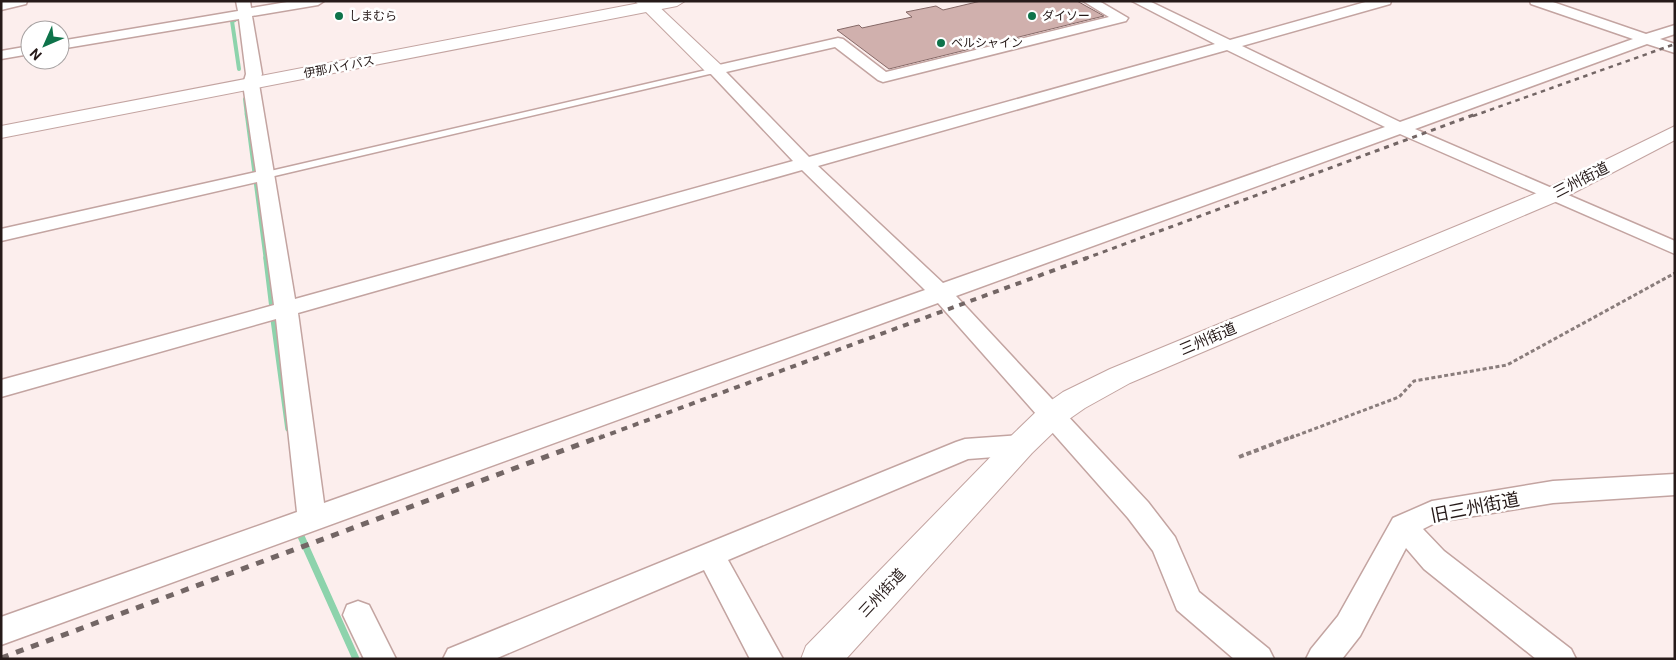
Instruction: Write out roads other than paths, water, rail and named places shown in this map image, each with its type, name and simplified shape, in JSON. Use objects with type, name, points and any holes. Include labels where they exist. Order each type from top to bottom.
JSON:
[{"type":"main road","name":"伊那バイパス","points":[[1,132],[626,1]]},
{"type":"main road","name":"伊那バイパス","points":[[1,122],[252,79],[646,4],[677,1]]},
{"type":"main road","points":[[646,4],[716,70]]},
{"type":"main road","name":"三州街道","points":[[820,659],[1021,445],[1051,416],[1074,400],[1120,376],[1552,195],[1675,132]]},
{"type":"street","points":[[1,6],[22,1]]},
{"type":"street","points":[[70,43],[243,8],[318,1]]},
{"type":"street","points":[[716,70],[838,42],[883,77],[1121,18],[1089,1]]},
{"type":"street","points":[[1138,1],[1400,128],[1675,248]]},
{"type":"street","points":[[1,389],[1385,1]]},
{"type":"street","points":[[1536,1],[1675,49]]},
{"type":"street","points":[[243,8],[286,309],[312,520]]},
{"type":"street","points":[[1,631],[1675,29]]},
{"type":"street","points":[[1,55],[20,52]]},
{"type":"street","points":[[716,70],[806,164],[941,294],[1138,510],[1165,545],[1188,601],[1258,659]]},
{"type":"street","points":[[1,235],[266,175]]},
{"type":"street","points":[[459,659],[964,448],[1021,445]]},
{"type":"street","name":"旧三州街道","points":[[1403,526],[1432,512],[1552,492],[1675,484]]},
{"type":"street","points":[[1322,659],[1348,626],[1403,526],[1434,560],[1560,659]]},
{"type":"street","points":[[710,554],[767,659]]},
{"type":"street","points":[[358,615],[380,659]]},
{"type":"lane","points":[[266,175],[716,70]]},
{"type":"waterway","points":[[235,20],[232,21],[239,69]]},
{"type":"waterway","points":[[245,99],[247,116]]},
{"type":"waterway","points":[[247,114],[266,259]]},
{"type":"waterway","points":[[266,258],[272,307]]},
{"type":"waterway","points":[[273,318],[288,429]]},
{"type":"waterway","points":[[300,534],[356,659]]},
{"type":"railway","points":[[1473,116],[1675,44]]},
{"type":"railway","points":[[1084,259],[1476,114]]},
{"type":"railway","points":[[599,438],[1087,258]]},
{"type":"railway","points":[[1,658],[602,436]]},
{"type":"place","name":"しまむら","points":[[339,16]]},
{"type":"place","name":"ダイソー","points":[[1032,16]]},
{"type":"place","name":"ベルシャイン","points":[[941,43]]}]
